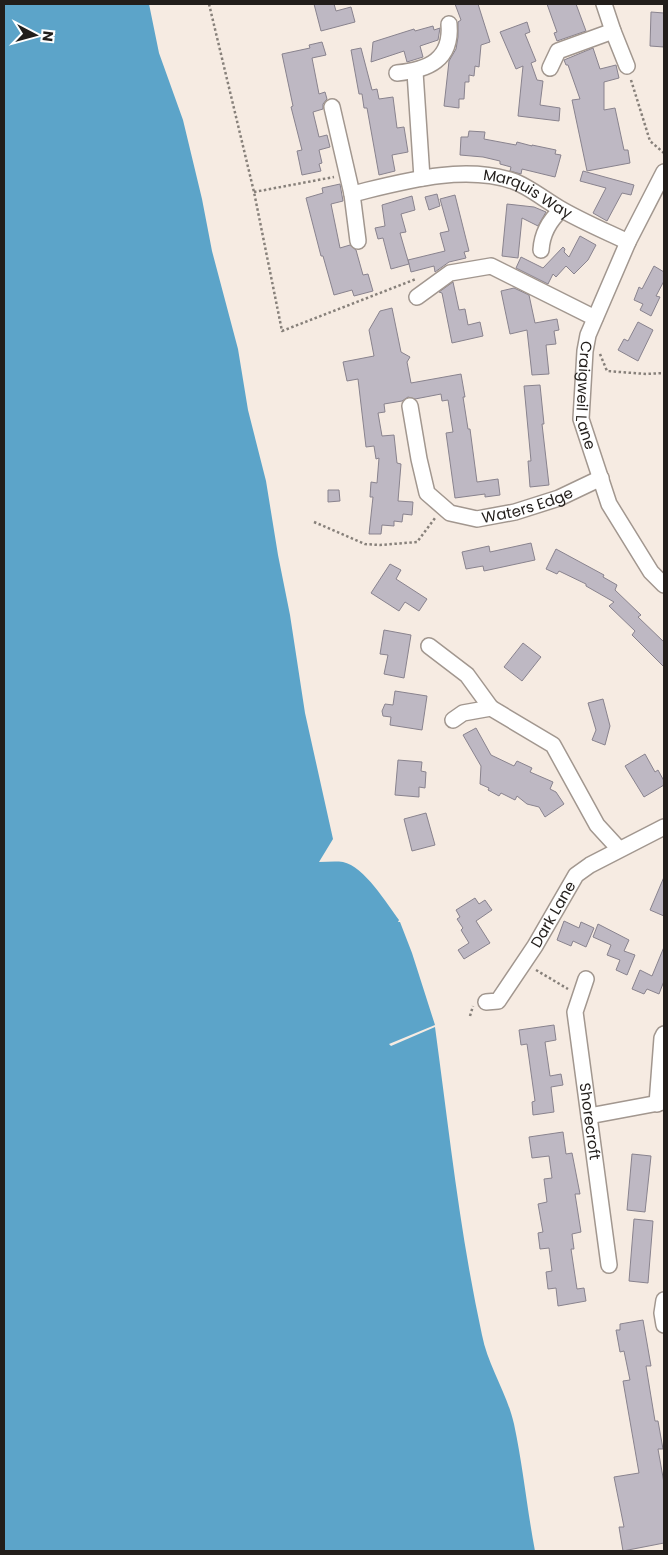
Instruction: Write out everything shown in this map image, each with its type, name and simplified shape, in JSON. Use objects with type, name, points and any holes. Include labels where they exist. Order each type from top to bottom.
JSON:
[{"type":"street","points":[[604,4],[612,31],[627,66]]},
{"type":"street","points":[[397,73],[422,69],[440,59],[446,49],[449,24]]},
{"type":"street","points":[[550,68],[558,51],[612,31]]},
{"type":"street","points":[[422,69],[422,178]]},
{"type":"street","points":[[332,107],[352,194],[358,241]]},
{"type":"street","name":"Craigweil Lane","points":[[664,172],[628,242],[588,335],[585,350],[582,419],[609,504],[650,572],[664,585]]},
{"type":"street","name":"Marquis Way","points":[[352,194],[422,178],[472,174],[491,176],[515,181],[562,210],[628,242]]},
{"type":"street","points":[[541,250],[542,240],[553,217],[562,210]]},
{"type":"street","points":[[417,297],[450,273],[491,266],[595,318]]},
{"type":"street","name":"Waters Edge","points":[[410,406],[427,493],[450,513],[477,519],[514,512],[559,498],[601,478]]},
{"type":"street","points":[[429,646],[468,675],[491,708],[553,745],[597,825],[620,849]]},
{"type":"street","points":[[453,720],[463,713],[491,708]]},
{"type":"street","name":"Dark Lane","points":[[486,1002],[498,1001],[524,963],[576,875],[620,849],[664,827]]},
{"type":"street","name":"Shorecroft","points":[[586,979],[575,1012],[608,1265]]},
{"type":"street","points":[[589,1116],[661,1103],[662,1038],[664,1034]]},
{"type":"street","points":[[664,1300],[662,1314],[664,1325]]},
{"type":"path","points":[[209,4],[254,192],[282,331]]},
{"type":"path","points":[[627,66],[650,141],[664,153]]},
{"type":"path","points":[[254,192],[348,175]]},
{"type":"path","points":[[585,350],[598,351],[607,371],[646,374],[664,373]]},
{"type":"path","points":[[314,522],[365,544],[380,545],[417,542],[443,507]]},
{"type":"path","points":[[524,963],[580,996]]},
{"type":"water","points":[[4,4],[149,4],[159,53],[183,120],[212,251],[238,349],[248,410],[266,481],[305,713],[333,839],[319,862],[343,862],[351,865],[374,886],[399,920],[398,922],[400,922],[412,953],[435,1025],[389,1044],[391,1046],[435,1027],[474,1297],[485,1346],[514,1424],[535,1551],[4,1551]]},
{"type":"building","points":[[314,4],[334,4],[336,11],[351,7],[355,22],[321,31]]},
{"type":"building","points":[[455,4],[478,4],[490,42],[481,45],[479,67],[475,66],[474,76],[469,75],[469,82],[465,82],[464,99],[459,99],[459,108],[444,106],[449,61],[456,49],[458,22],[461,20]]},
{"type":"building","points":[[547,4],[576,4],[586,31],[557,41],[554,33],[557,32]]},
{"type":"building","points":[[651,12],[664,13],[664,47],[650,46]]},
{"type":"building","points":[[527,22],[530,32],[525,34],[536,61],[531,63],[537,80],[543,81],[540,105],[560,108],[559,121],[518,116],[523,66],[516,69],[500,32]]},
{"type":"building","points":[[433,26],[434,30],[440,28],[438,40],[420,46],[423,57],[407,62],[404,51],[371,62],[373,42],[414,29],[415,31]]},
{"type":"building","points":[[322,42],[326,55],[312,58],[319,94],[325,92],[327,99],[323,104],[323,109],[313,112],[319,137],[327,135],[330,147],[319,150],[322,163],[319,164],[321,171],[302,175],[297,151],[302,150],[291,107],[293,106],[282,54],[310,48],[309,45]]},
{"type":"building","points":[[361,48],[372,90],[377,89],[379,99],[393,97],[397,128],[404,127],[408,152],[392,155],[395,171],[379,175],[367,108],[364,108],[362,94],[359,94],[351,50]]},
{"type":"building","points":[[593,48],[600,69],[616,65],[619,78],[604,82],[604,110],[615,108],[624,150],[628,150],[630,163],[587,171],[572,100],[580,99],[568,65],[566,65],[564,60]]},
{"type":"building","points":[[469,131],[485,132],[484,139],[516,145],[517,142],[556,150],[555,154],[561,155],[555,177],[522,169],[521,174],[510,171],[511,167],[500,164],[500,161],[460,155],[461,137],[468,137]]},
{"type":"building","points":[[583,171],[634,185],[631,195],[622,193],[607,221],[593,213],[606,188],[580,181]]},
{"type":"building","points":[[340,184],[343,201],[331,204],[340,248],[350,245],[356,250],[363,275],[368,274],[373,291],[354,296],[352,290],[334,295],[323,256],[321,256],[306,198],[323,193],[322,188]]},
{"type":"building","points":[[437,194],[440,206],[429,210],[425,197]]},
{"type":"building","points":[[455,195],[469,251],[464,252],[466,258],[449,262],[435,272],[434,266],[411,272],[408,260],[445,251],[440,233],[449,231],[440,199]]},
{"type":"building","points":[[412,196],[415,210],[401,214],[406,232],[400,233],[409,264],[391,269],[383,238],[378,239],[375,228],[385,226],[382,205]]},
{"type":"building","points":[[507,204],[534,207],[546,212],[538,226],[522,218],[518,258],[502,256]]},
{"type":"building","points":[[580,236],[596,245],[588,260],[574,274],[566,266],[556,277],[553,274],[548,284],[516,268],[521,257],[543,268],[563,247],[565,249],[564,252],[569,257]]},
{"type":"building","points":[[654,266],[664,272],[664,281],[656,296],[660,297],[651,316],[640,310],[643,304],[634,300],[639,287],[642,289]]},
{"type":"building","points":[[453,282],[459,310],[465,309],[468,325],[480,322],[483,336],[452,343],[442,293],[439,292]]},
{"type":"building","points":[[514,288],[529,295],[535,323],[557,319],[559,330],[554,331],[556,344],[546,345],[549,374],[532,375],[527,330],[510,334],[501,291]]},
{"type":"building","points":[[392,308],[401,352],[410,357],[407,362],[411,383],[461,374],[477,482],[498,479],[500,495],[485,497],[485,494],[455,498],[446,433],[453,432],[448,400],[442,401],[441,394],[415,399],[408,397],[402,401],[384,404],[385,412],[378,413],[382,436],[394,435],[397,463],[401,464],[398,501],[413,502],[412,515],[403,514],[402,522],[394,521],[394,526],[382,525],[381,534],[369,534],[373,497],[370,497],[371,482],[377,483],[379,458],[376,459],[374,446],[366,447],[358,379],[347,381],[343,362],[374,356],[369,330],[380,311]]},
{"type":"building","points":[[638,322],[653,330],[638,361],[618,350],[624,339],[628,341]]},
{"type":"building","points":[[540,385],[544,424],[542,424],[549,485],[530,487],[528,461],[531,461],[524,386]]},
{"type":"building","points":[[328,490],[339,490],[340,501],[328,502]]},
{"type":"building","points":[[531,543],[535,560],[484,571],[483,566],[466,569],[462,552],[489,546],[490,552]]},
{"type":"building","points":[[556,549],[604,575],[603,577],[617,585],[615,590],[641,615],[638,617],[664,642],[664,667],[632,635],[635,631],[609,606],[614,602],[586,586],[586,584],[559,571],[557,574],[546,569]]},
{"type":"building","points":[[390,564],[401,570],[396,579],[427,599],[419,611],[405,602],[399,611],[371,593]]},
{"type":"building","points":[[384,630],[411,635],[404,678],[384,674],[388,655],[380,654]]},
{"type":"building","points":[[523,643],[541,657],[522,681],[504,667]]},
{"type":"building","points":[[395,691],[427,696],[422,730],[390,725],[391,717],[383,716],[382,711],[385,704],[393,705]]},
{"type":"building","points":[[603,699],[610,726],[605,745],[592,740],[596,730],[588,703]]},
{"type":"building","points":[[476,728],[491,755],[514,766],[517,761],[532,768],[530,772],[553,782],[550,789],[556,792],[564,804],[545,817],[539,807],[527,804],[517,796],[515,800],[501,793],[499,796],[480,784],[481,766],[463,735]]},
{"type":"building","points":[[645,754],[655,772],[658,770],[664,785],[644,797],[625,766]]},
{"type":"building","points":[[398,760],[422,762],[421,771],[426,772],[425,788],[419,787],[419,797],[395,795]]},
{"type":"building","points":[[426,813],[435,845],[412,851],[404,819]]},
{"type":"building","points":[[664,877],[664,916],[650,910]]},
{"type":"building","points":[[475,898],[479,904],[485,900],[492,910],[476,921],[490,943],[464,959],[458,950],[469,943],[461,930],[463,928],[457,919],[460,917],[456,910]]},
{"type":"building","points":[[564,921],[579,928],[581,922],[594,928],[586,947],[573,941],[571,946],[557,940]]},
{"type":"building","points":[[598,924],[629,940],[624,951],[635,955],[627,975],[616,970],[620,960],[607,955],[611,945],[593,937]]},
{"type":"building","points":[[664,947],[664,981],[659,994],[647,989],[644,994],[632,989],[640,970],[652,976]]},
{"type":"building","points":[[554,1025],[556,1040],[545,1042],[550,1076],[561,1074],[563,1085],[551,1087],[554,1112],[533,1115],[532,1102],[535,1101],[527,1044],[521,1045],[519,1030]]},
{"type":"building","points":[[563,1132],[566,1154],[572,1153],[580,1194],[575,1194],[581,1232],[572,1234],[574,1249],[571,1249],[577,1289],[584,1288],[586,1301],[558,1306],[556,1288],[548,1289],[546,1272],[552,1271],[549,1248],[540,1249],[538,1233],[543,1232],[538,1204],[547,1202],[544,1179],[552,1178],[549,1156],[532,1158],[529,1137]]},
{"type":"building","points":[[632,1154],[651,1156],[645,1212],[627,1210]]},
{"type":"building","points":[[634,1219],[653,1221],[648,1283],[629,1281]]},
{"type":"building","points":[[643,1320],[651,1366],[646,1366],[655,1421],[658,1421],[663,1449],[658,1449],[664,1483],[664,1543],[623,1551],[619,1527],[624,1527],[614,1477],[639,1473],[623,1381],[630,1380],[624,1351],[620,1352],[616,1330],[620,1330],[620,1324]]}]
